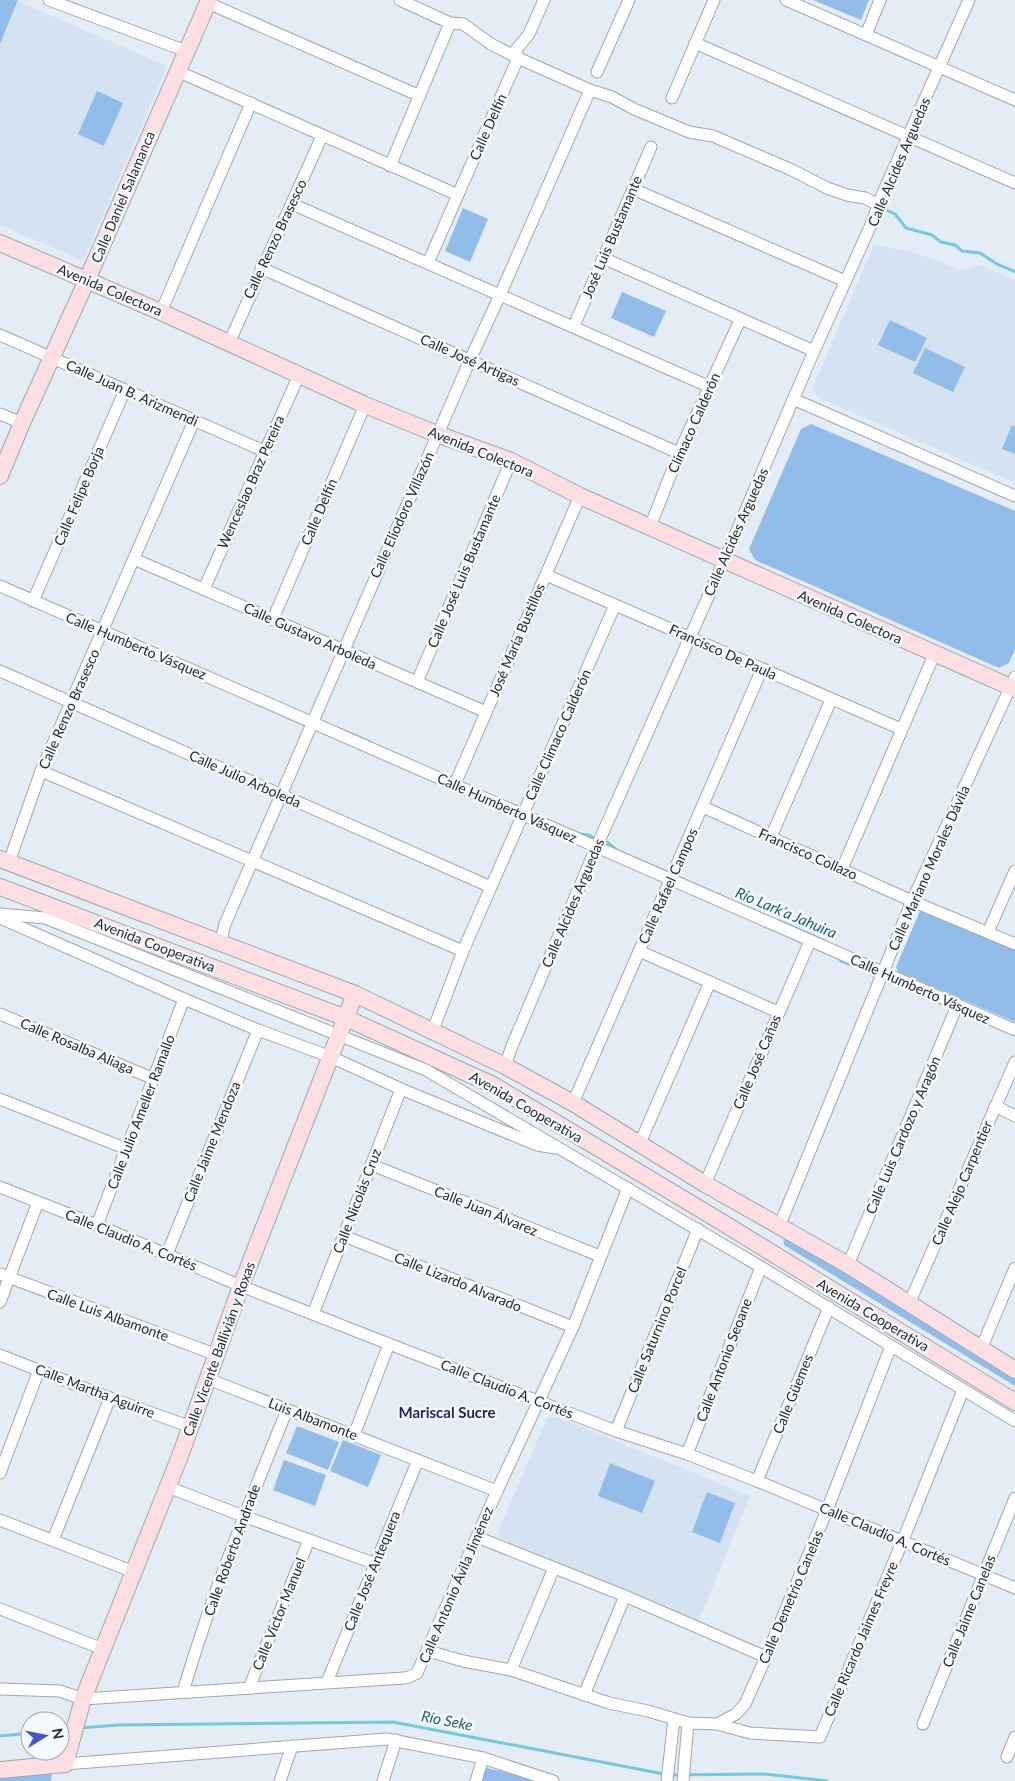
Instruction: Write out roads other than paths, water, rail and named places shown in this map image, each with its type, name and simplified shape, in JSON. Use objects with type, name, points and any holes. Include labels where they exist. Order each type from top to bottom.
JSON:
[{"type":"street","points":[[49,0],[186,51]]},
{"type":"street","points":[[400,0],[450,23],[463,24],[491,44],[518,58],[590,90],[612,97],[634,109],[689,132],[712,136],[738,146],[827,188],[865,198],[879,205]]},
{"type":"street","name":"Calle Delfín","points":[[428,263],[518,58],[516,50],[529,34],[544,0]]},
{"type":"street","points":[[597,72],[629,0]]},
{"type":"street","points":[[672,98],[714,0]]},
{"type":"street","points":[[786,0],[1014,98]]},
{"type":"street","points":[[866,35],[880,0]]},
{"type":"street","name":"Calle Alcides Arguedas","points":[[505,1066],[596,848],[724,561],[814,351],[969,0]]},
{"type":"street","points":[[208,1],[420,96]]},
{"type":"street","name":"Calle Daniel Salamanca","points":[[0,476],[208,1]]},
{"type":"street","points":[[390,166],[450,23]]},
{"type":"street","points":[[695,43],[1015,183]]},
{"type":"street","points":[[177,71],[458,195]]},
{"type":"street","name":"Calle Eliodoro Villazón","points":[[220,944],[225,924],[343,650],[590,90]]},
{"type":"street","points":[[161,312],[251,103]]},
{"type":"street","name":"Calle Renzo Brasesco","points":[[229,343],[261,268],[322,136]]},
{"type":"street","name":"José Luis Bustamante","points":[[574,326],[651,147]]},
{"type":"street","points":[[632,190],[845,281]]},
{"type":"street","points":[[292,204],[710,387]]},
{"type":"street","name":"Avenida Colectora","points":[[0,243],[161,312],[365,405],[511,461],[580,496],[724,561],[934,654],[1014,685]]},
{"type":"street","points":[[603,258],[814,351]]},
{"type":"street","name":"Calle José Artigas","points":[[261,268],[679,454]]},
{"type":"street","name":"Clímaco Calderón","points":[[650,527],[679,454],[740,320]]},
{"type":"street","name":"Calle Juan B. Arizmendi","points":[[0,335],[264,451]]},
{"type":"street","name":"Wenceslao Braz Pereira","points":[[204,589],[299,375]]},
{"type":"street","name":"Calle Felipe Borja","points":[[33,601],[125,390]]},
{"type":"street","points":[[793,400],[1015,496]]},
{"type":"street","name":"Calle Delfín","points":[[272,619],[365,405]]},
{"type":"street","points":[[0,414],[22,423]]},
{"type":"street","name":"Calle Renzo Brasesco","points":[[5,861],[41,771],[194,421]]},
{"type":"street","name":"Calle José Luis Bustamante","points":[[417,682],[511,461]]},
{"type":"street","name":"José María Bustillos","points":[[455,784],[580,496]]},
{"type":"street","name":"Calle Gustavo Arboleda","points":[[134,559],[486,712]]},
{"type":"street","name":"Francisco De Paula","points":[[546,575],[901,730]]},
{"type":"street","name":"Calle Humberto Vásquez","points":[[0,586],[1015,1030]]},
{"type":"street","name":"Calle Climaco Calderón","points":[[433,1030],[463,951],[616,605]]},
{"type":"street","points":[[842,869],[934,654]]},
{"type":"street","name":"Calle Rafael Campos","points":[[573,1102],[762,669]]},
{"type":"street","name":"Calle Julio Arboleda","points":[[1,674],[491,886]]},
{"type":"street","name":"Calle Mariano Morales Dávila","points":[[778,1227],[912,901],[1014,685]]},
{"type":"street","points":[[770,837],[831,700]]},
{"type":"street","points":[[41,771],[463,951]]},
{"type":"street","name":"Francisco Collazo","points":[[702,807],[912,901],[1015,944]]},
{"type":"street","name":"Avenida Cooperativa","points":[[5,861],[355,994],[505,1066],[573,1102],[705,1184],[848,1265],[1015,1370]]},
{"type":"street","points":[[988,932],[1015,871]]},
{"type":"street","name":"Avenida Cooperativa","points":[[0,887],[346,1018],[493,1085],[715,1218],[1015,1402]]},
{"type":"street","points":[[0,914],[45,918],[340,1034],[426,1070],[829,1307],[1015,1421]]},
{"type":"street","points":[[0,918],[184,999],[258,1030],[331,1057],[400,1089],[537,1145],[562,1149]]},
{"type":"street","name":"Calle José Cañas","points":[[705,1184],[810,941]]},
{"type":"street","points":[[639,951],[778,1012]]},
{"type":"street","points":[[640,1143],[710,982]]},
{"type":"street","name":"Calle Vicente Ballivián y Roxas","points":[[65,1764],[82,1701],[168,1487],[241,1286],[355,994]]},
{"type":"street","name":"Calle Julio Ameller Ramallo","points":[[97,1225],[184,999]]},
{"type":"street","name":"Calle Luis Cardozo y Aragón","points":[[848,1265],[957,1006]]},
{"type":"street","name":"Calle Rosalba Aliaga","points":[[0,1014],[154,1079]]},
{"type":"street","name":"Calle Jaime Mendoza","points":[[167,1254],[258,1030]]},
{"type":"street","name":"Calle Alejo Carpentier","points":[[909,1304],[1015,1062]]},
{"type":"street","name":"Calle Nicolás Cruz","points":[[313,1314],[400,1089]]},
{"type":"street","points":[[0,1099],[127,1149]]},
{"type":"street","points":[[995,1106],[1015,1116]]},
{"type":"street","name":"Calle Juan Álvarez","points":[[372,1165],[600,1256]]},
{"type":"street","name":"Calle Claudio A. Cortés","points":[[0,1187],[97,1225],[241,1286],[389,1344],[616,1431],[688,1454],[757,1481],[1015,1588]]},
{"type":"street","name":"Calle Antonio Ávila Jiménez","points":[[82,1701],[183,1692],[410,1678],[420,1670],[497,1491],[540,1401],[572,1327],[628,1188]]},
{"type":"street","points":[[0,1302],[5,1276],[38,1202]]},
{"type":"street","name":"Calle Saturnino Porcel","points":[[616,1431],[698,1229]]},
{"type":"street","name":"Calle Lizardo Alvarado","points":[[344,1236],[572,1327]]},
{"type":"street","name":"Calle Antonio Seoane","points":[[688,1454],[761,1267]]},
{"type":"street","points":[[981,1349],[1015,1268]]},
{"type":"street","name":"Calle Luis Albamonte","points":[[5,1276],[217,1355]]},
{"type":"street","name":"Calle Güemes","points":[[757,1481],[829,1307]]},
{"type":"street","points":[[354,1435],[389,1344]]},
{"type":"street","name":"Calle Demetrio Canelas","points":[[717,1724],[736,1714],[745,1704],[828,1510],[891,1346]]},
{"type":"street","name":"Calle Martha Aguirre","points":[[0,1355],[191,1427]]},
{"type":"street","points":[[0,1473],[39,1370]]},
{"type":"street","name":"Luis Albamonte","points":[[208,1379],[418,1460]]},
{"type":"street","name":"Calle Ricardo Jaimes Freyre","points":[[717,1724],[750,1733],[820,1737],[903,1540],[963,1390]]},
{"type":"street","points":[[53,1540],[110,1398]]},
{"type":"street","name":"Calle Roberto Andrade","points":[[183,1692],[193,1658],[243,1516],[287,1410]]},
{"type":"street","points":[[418,1460],[497,1491]]},
{"type":"street","name":"Calle José Antequera","points":[[327,1682],[418,1460]]},
{"type":"street","points":[[168,1487],[376,1564]]},
{"type":"street","name":"Calle Jaime Canelas","points":[[923,1724],[1015,1498]]},
{"type":"street","points":[[0,1520],[134,1572]]},
{"type":"street","points":[[477,1537],[625,1596],[766,1657]]},
{"type":"street","name":"Calle Víctor Manuel","points":[[249,1688],[309,1540]]},
{"type":"street","points":[[511,1670],[554,1568]]},
{"type":"street","points":[[584,1695],[625,1596]]},
{"type":"street","points":[[0,1608],[103,1649]]},
{"type":"street","points":[[428,1651],[463,1661],[511,1670],[609,1703],[688,1723],[717,1724]]},
{"type":"street","points":[[0,1689],[60,1691],[82,1701]]},
{"type":"street","points":[[667,1781],[674,1719]]},
{"type":"street","points":[[683,1781],[688,1723]]},
{"type":"street","points":[[1007,1757],[1015,1737]]},
{"type":"street","points":[[0,1770],[387,1739],[482,1758],[553,1781]]},
{"type":"street","points":[[383,1781],[396,1740]]},
{"type":"street","points":[[280,1781],[292,1746]]},
{"type":"street","points":[[476,1781],[482,1758]]},
{"type":"waterway","name":"Río Lark’a Jahuira","points":[[880,207],[895,214],[906,228],[932,235],[941,242],[955,245],[962,251],[980,253],[997,264],[1015,272]]},
{"type":"waterway","name":"Río Lark’a Jahuira","points":[[337,728],[370,742]]},
{"type":"waterway","name":"Río Lark’a Jahuira","points":[[491,807],[519,819]]},
{"type":"waterway","name":"Río Lark’a Jahuira","points":[[546,831],[563,837]]},
{"type":"waterway","name":"Río Lark’a Jahuira","points":[[579,834],[589,835],[596,840]]},
{"type":"waterway","name":"Río Lark’a Jahuira","points":[[602,841],[607,842],[618,851]]},
{"type":"waterway","name":"Río Lark’a Jahuira","points":[[780,921],[825,941]]},
{"type":"waterway","name":"Río Lark’a Jahuira","points":[[840,956],[841,961],[852,965]]},
{"type":"waterway","name":"Río Lark’a Jahuira","points":[[867,971],[876,977],[900,986]]},
{"type":"waterway","name":"Río Lark’a Jahuira","points":[[905,988],[920,994]]},
{"type":"waterway","name":"Río Lark’a Jahuira","points":[[958,1011],[970,1016]]},
{"type":"waterway","name":"Río Seke","points":[[81,1728],[117,1725],[393,1722],[664,1774]]},
{"type":"waterway","name":"Río Seke","points":[[0,1736],[20,1734]]},
{"type":"waterway","name":"Río Seke","points":[[670,1775],[765,1774],[827,1781]]},
{"type":"district","name":"Mariscal Sucre","points":[[447,1413]]}]
